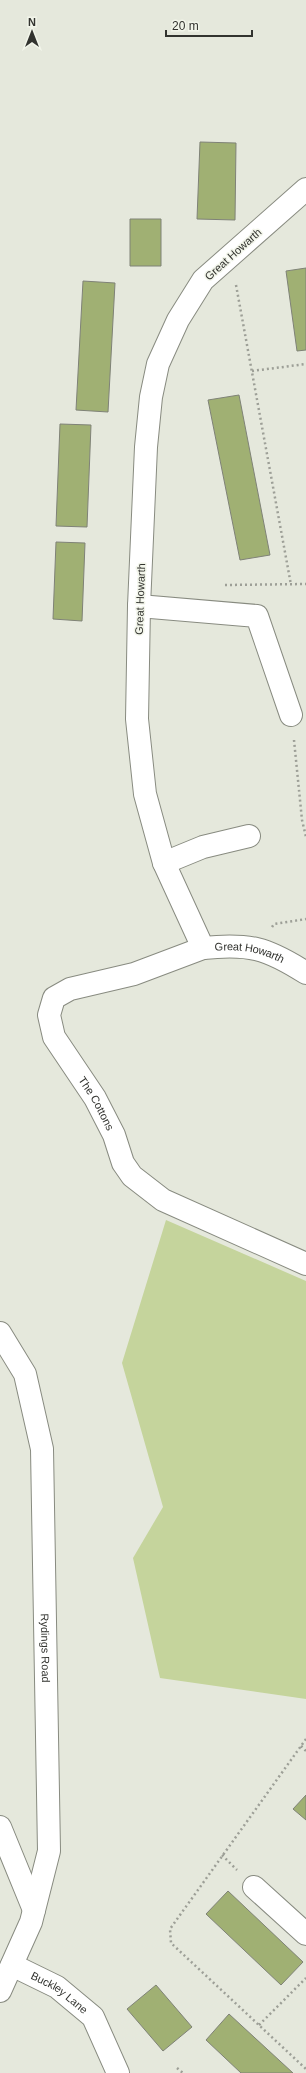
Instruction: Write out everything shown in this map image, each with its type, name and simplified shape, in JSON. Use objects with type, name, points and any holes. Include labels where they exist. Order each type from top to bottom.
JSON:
[{"type":"street","name":"Great Howarth","points":[[306,189],[203,280],[178,320],[158,364],[151,397],[146,446],[139,606],[137,719],[145,794],[164,862],[203,948],[232,945],[254,948],[273,953],[306,973]]},
{"type":"street","points":[[139,606],[257,616],[291,716]]},
{"type":"street","points":[[164,862],[203,847],[249,836]]},
{"type":"street","name":"The Cottons","points":[[203,948],[134,974],[70,989],[54,998],[49,1015],[54,1037],[95,1098],[114,1135],[123,1163],[132,1176],[145,1188],[163,1200],[306,1264]]},
{"type":"street","name":"Rydings Road","points":[[0,1333],[25,1374],[42,1449],[49,1851],[31,1922],[0,1991]]},
{"type":"street","points":[[0,1827],[34,1910]]},
{"type":"street","points":[[254,1887],[306,1934]]},
{"type":"street","name":"Buckley Lane","points":[[12,1965],[57,1987],[93,2017],[118,2073]]},
{"type":"path","points":[[231,255],[291,585]]},
{"type":"path","points":[[252,371],[306,364]]},
{"type":"path","points":[[291,716],[302,820],[306,837]]},
{"type":"path","points":[[306,1738],[170,1929],[171,1943],[306,2069]]},
{"type":"path","points":[[301,1746],[306,1751]]},
{"type":"path","points":[[259,2025],[306,1978]]},
{"type":"path","points":[[177,2068],[183,2073]]},
{"type":"green space","points":[[166,1220],[306,1281],[306,1699],[160,1678],[133,1558],[163,1507],[122,1363]]},
{"type":"building","points":[[200,142],[236,143],[235,220],[197,219]]},
{"type":"building","points":[[130,219],[161,219],[161,266],[130,266]]},
{"type":"building","points":[[306,268],[306,350],[297,351],[286,271]]},
{"type":"building","points":[[83,281],[115,283],[108,412],[76,410]]},
{"type":"building","points":[[239,395],[270,555],[240,560],[208,400]]},
{"type":"building","points":[[60,424],[91,425],[87,527],[56,526]]},
{"type":"building","points":[[56,542],[85,543],[82,621],[53,619]]},
{"type":"building","points":[[306,1795],[306,1820],[293,1809]]},
{"type":"building","points":[[228,1891],[303,1962],[281,1985],[206,1914]]},
{"type":"building","points":[[156,1985],[192,2027],[163,2051],[127,2009]]},
{"type":"building","points":[[229,2014],[293,2073],[241,2073],[206,2040]]}]
